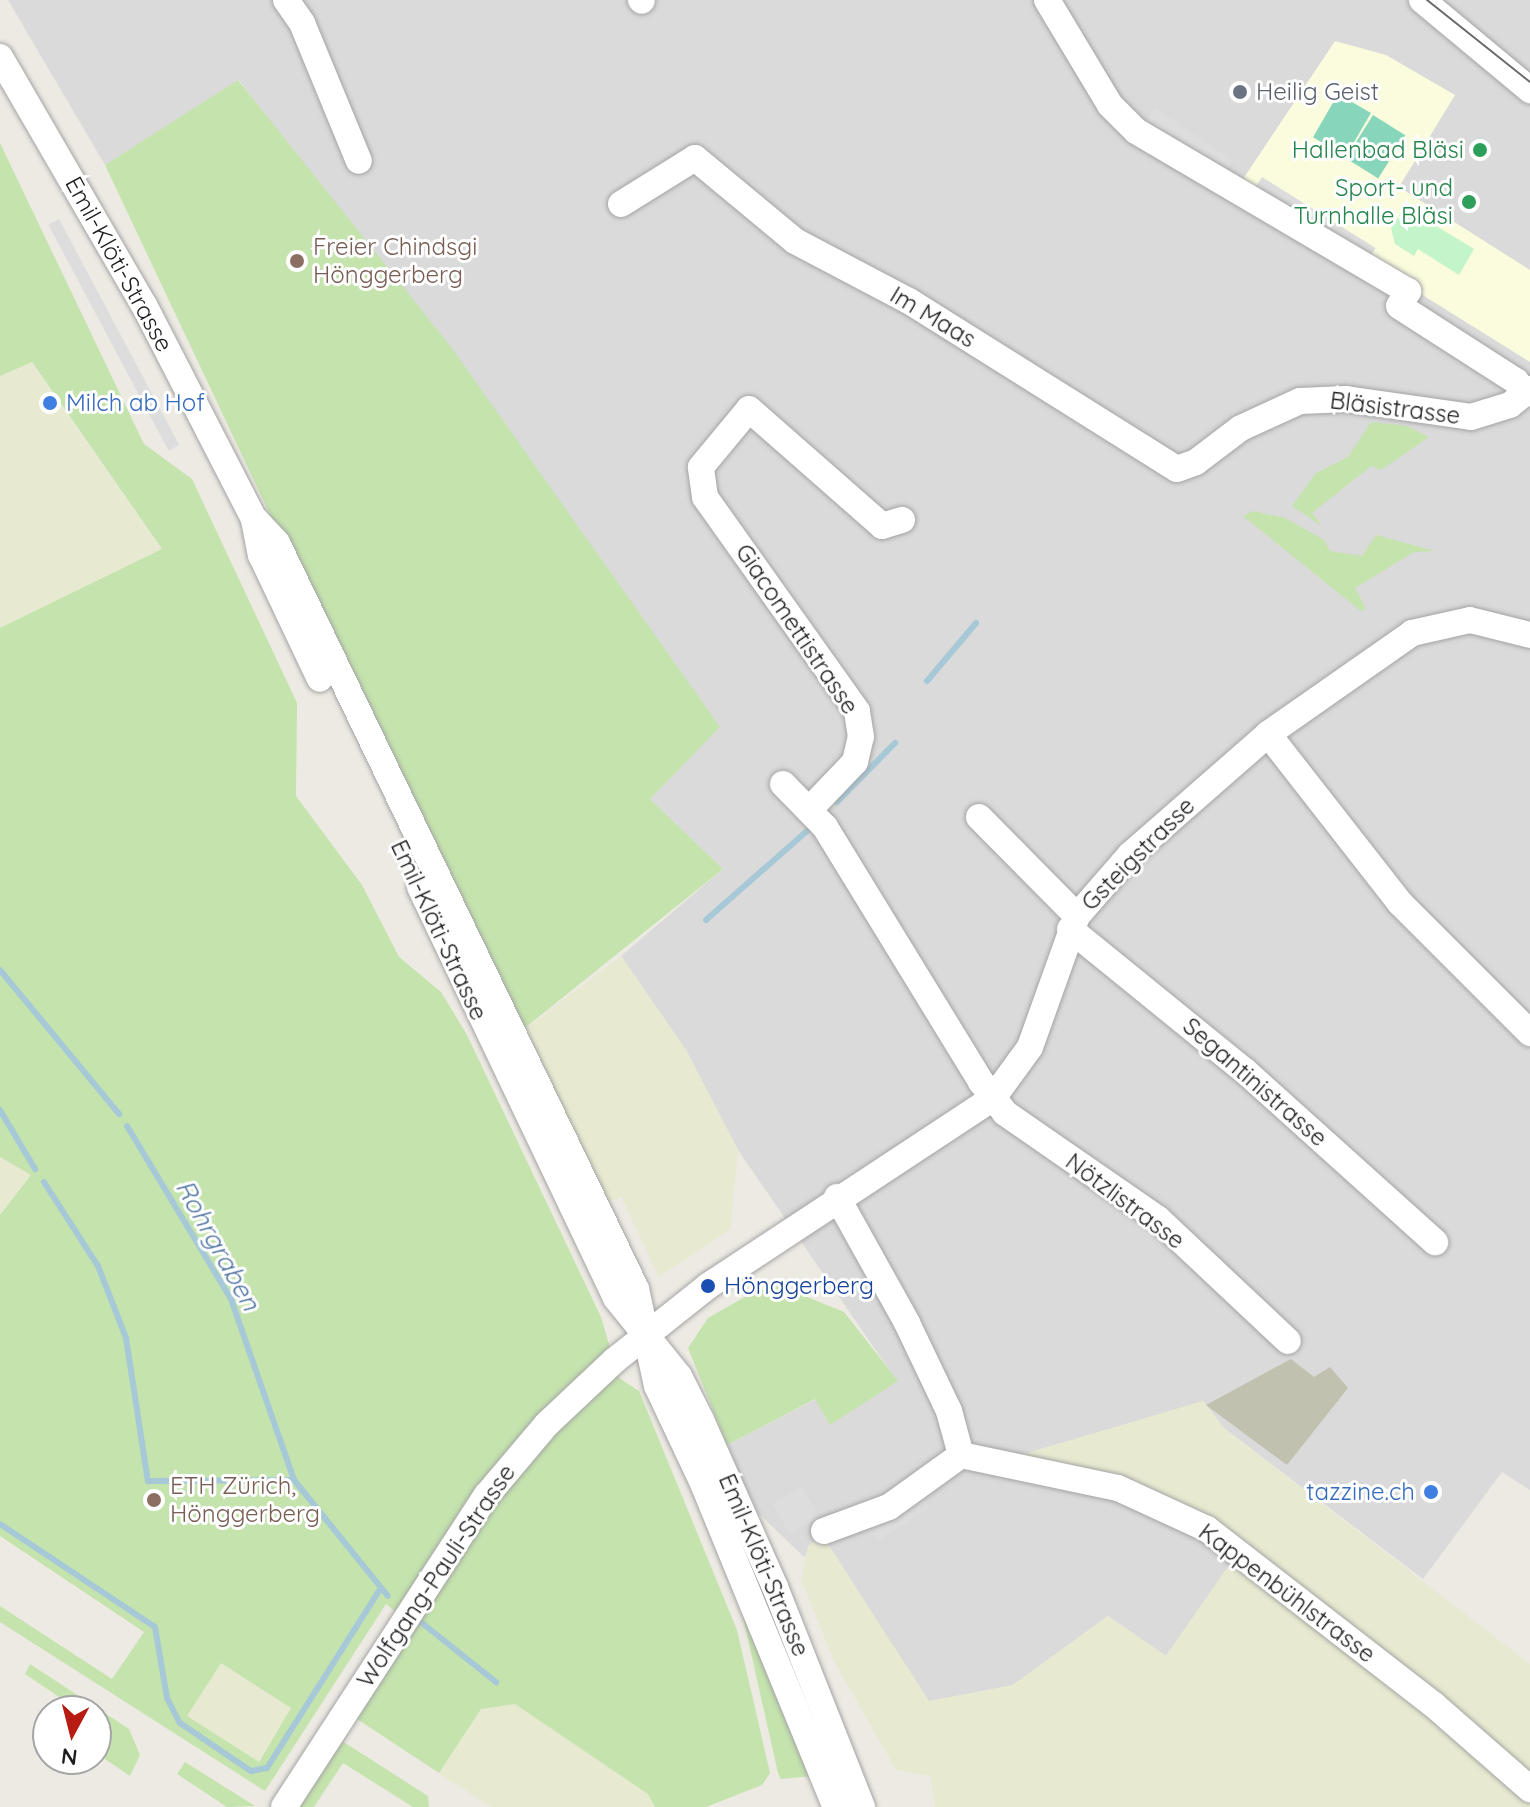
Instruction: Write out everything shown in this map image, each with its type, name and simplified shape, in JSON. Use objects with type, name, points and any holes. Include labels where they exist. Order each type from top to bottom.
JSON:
[{"type":"street","points":[[286,0],[302,23],[359,161]]},
{"type":"street","points":[[1047,0],[1110,105],[1136,131],[1408,291],[1399,306],[1528,391]]},
{"type":"street","points":[[1422,0],[1530,90]]},
{"type":"street","name":"Emil-Klöti-Strasse","points":[[0,57],[144,305],[253,517],[277,543],[636,1289],[657,1386],[702,1481],[836,1807]]},
{"type":"street","name":"Im Maas","points":[[621,204],[695,158],[795,241],[909,301],[1177,469]]},
{"type":"street","name":"Bläsistrasse","points":[[1177,469],[1196,462],[1241,428],[1300,401],[1346,399],[1450,418],[1490,413],[1528,391]]},
{"type":"street","name":"Giacomettistrasse","points":[[809,810],[855,762],[861,737],[857,711],[705,497],[701,467],[749,409],[882,526],[902,520]]},
{"type":"street","name":"Gsteigstrasse","points":[[647,1332],[837,1197],[993,1098],[1030,1047],[1074,922],[1130,855],[1268,734],[1412,633],[1470,620],[1530,635]]},
{"type":"street","points":[[1268,734],[1400,903],[1530,1033]]},
{"type":"street","points":[[783,784],[825,827],[993,1098]]},
{"type":"street","name":"Segantinistrasse","points":[[979,817],[1074,922],[1435,1242]]},
{"type":"street","name":"Nötzlistrasse","points":[[993,1098],[1005,1113],[1158,1219],[1288,1341]]},
{"type":"street","points":[[824,1531],[889,1507],[961,1455],[949,1411],[907,1323],[837,1197]]},
{"type":"street","name":"Emil-Klöti-Strasse","points":[[647,1332],[679,1376],[701,1420],[766,1566],[862,1807]]},
{"type":"street","name":"Wolfgang-Pauli-Strasse","points":[[284,1807],[487,1495],[547,1424],[647,1332]]},
{"type":"street","name":"Kappenbühlstrasse","points":[[961,1455],[1118,1488],[1207,1529],[1434,1705],[1530,1789]]},
{"type":"shaded area","points":[[8,0],[1530,0],[1530,1490],[1502,1472],[1423,1579],[1224,1428],[1203,1401],[1241,1548],[1166,1656],[1108,1616],[1013,1685],[929,1702],[822,1535],[804,1557],[758,1513],[727,1445],[816,1399],[830,1425],[897,1381],[738,1150],[686,1050],[621,956],[723,869],[650,799],[719,727],[239,80],[105,165]]},
{"type":"shaded area","points":[[1335,41],[1386,55],[1455,95],[1399,187],[1530,270],[1530,362],[1241,182]]},
{"type":"shaded area","points":[[1155,108],[1233,161],[1223,175],[1145,123]]},
{"type":"shaded area","points":[[1262,177],[1376,248],[1369,259],[1255,188]]},
{"type":"shaded area","points":[[59,219],[179,445],[169,451],[48,225]]},
{"type":"shaded area","points":[[31,362],[162,550],[0,628],[0,376]]},
{"type":"shaded area","points":[[621,956],[686,1050],[738,1150],[730,1230],[659,1277],[621,1197],[602,1205],[516,1035]]},
{"type":"shaded area","points":[[0,1157],[32,1175],[0,1215]]},
{"type":"shaded area","points":[[1291,1359],[1314,1377],[1330,1367],[1348,1388],[1287,1465],[1206,1405]]},
{"type":"shaded area","points":[[1203,1401],[1224,1428],[1530,1664],[1530,1807],[935,1807],[930,1776],[896,1770],[834,1661],[801,1579],[808,1546],[822,1535],[929,1701],[1013,1685],[1108,1616],[1166,1656],[1241,1548],[1020,1455]]},
{"type":"shaded area","points":[[802,1487],[819,1518],[789,1534],[772,1503]]},
{"type":"shaded area","points":[[922,1492],[929,1508],[879,1540],[867,1520]]},
{"type":"shaded area","points":[[221,1662],[292,1708],[257,1762],[186,1716]]},
{"type":"shaded area","points":[[516,1704],[649,1794],[655,1807],[491,1807],[439,1773],[481,1709]]},
{"type":"green space","points":[[238,80],[451,347],[720,727],[650,799],[723,869],[516,1035],[105,165]]},
{"type":"green space","points":[[1338,94],[1371,113],[1346,156],[1313,137]]},
{"type":"green space","points":[[1373,115],[1405,135],[1378,178],[1346,158]]},
{"type":"green space","points":[[0,143],[144,444],[192,479],[297,703],[296,796],[362,885],[399,957],[441,992],[467,1035],[601,1317],[619,1378],[639,1391],[737,1630],[770,1773],[762,1785],[706,1807],[655,1807],[648,1794],[515,1704],[481,1709],[439,1773],[354,1717],[413,1626],[386,1604],[265,1791],[0,1622],[0,1606],[112,1679],[144,1632],[0,1536],[0,1215],[31,1175],[0,1157],[0,628],[162,549],[32,362],[0,376]],"holes":[[[221,1663],[291,1708],[259,1762],[187,1716]]]},
{"type":"green space","points":[[1405,207],[1474,249],[1459,275],[1418,249],[1414,256],[1395,244],[1391,228]]},
{"type":"green space","points":[[1371,422],[1407,426],[1429,437],[1381,470],[1371,466],[1312,513],[1322,526],[1292,506],[1316,473],[1348,457]]},
{"type":"green space","points":[[1253,511],[1285,518],[1324,540],[1330,551],[1362,556],[1376,535],[1435,551],[1414,552],[1355,588],[1365,607],[1362,612],[1243,516]]},
{"type":"green space","points":[[780,1286],[844,1312],[898,1381],[830,1425],[815,1399],[727,1445],[688,1348],[708,1318],[757,1290]]},
{"type":"green space","points":[[740,1604],[813,1776],[781,1779],[778,1773]]},
{"type":"green space","points":[[30,1664],[77,1695],[56,1695],[25,1674]]},
{"type":"green space","points":[[112,1718],[129,1729],[140,1755],[130,1776],[112,1764]]},
{"type":"green space","points":[[339,1739],[428,1796],[429,1807],[413,1807],[343,1763],[314,1807],[295,1807]]},
{"type":"green space","points":[[185,1762],[255,1806],[227,1807],[177,1774]]},
{"type":"waterway","points":[[927,681],[976,623]]},
{"type":"waterway","points":[[837,802],[895,743]]},
{"type":"waterway","points":[[706,920],[808,830]]},
{"type":"waterway","name":"Rohrgraben","points":[[0,970],[119,1114]]},
{"type":"waterway","name":"Rohrgraben","points":[[0,1110],[35,1169]]},
{"type":"waterway","name":"Rohrgraben","points":[[127,1126],[231,1299],[294,1480],[388,1596]]},
{"type":"waterway","name":"Rohrgraben","points":[[44,1182],[98,1266],[126,1338],[148,1481],[294,1480]]},
{"type":"waterway","points":[[0,1524],[155,1627],[167,1698],[180,1723],[251,1771],[267,1768],[380,1589]]},
{"type":"waterway","name":"Rohrgraben","points":[[422,1623],[496,1682]]},
{"type":"tram line","points":[[1427,0],[1530,82]]},
{"type":"place","name":"Heilig Geist","points":[[1240,92]]},
{"type":"place","name":"Hallenbad Bläsi","points":[[1480,150]]},
{"type":"place","name":"Sport- und Turnhalle Bläsi","points":[[1469,202]]},
{"type":"place","name":"Freier Chindsgi Hönggerberg","points":[[297,261]]},
{"type":"place","name":"Milch ab Hof","points":[[50,403]]},
{"type":"place","name":"Hönggerberg","points":[[708,1286]]},
{"type":"place","name":"tazzine.ch","points":[[1431,1492]]},
{"type":"place","name":"ETH Zürich, Hönggerberg","points":[[154,1500]]}]
